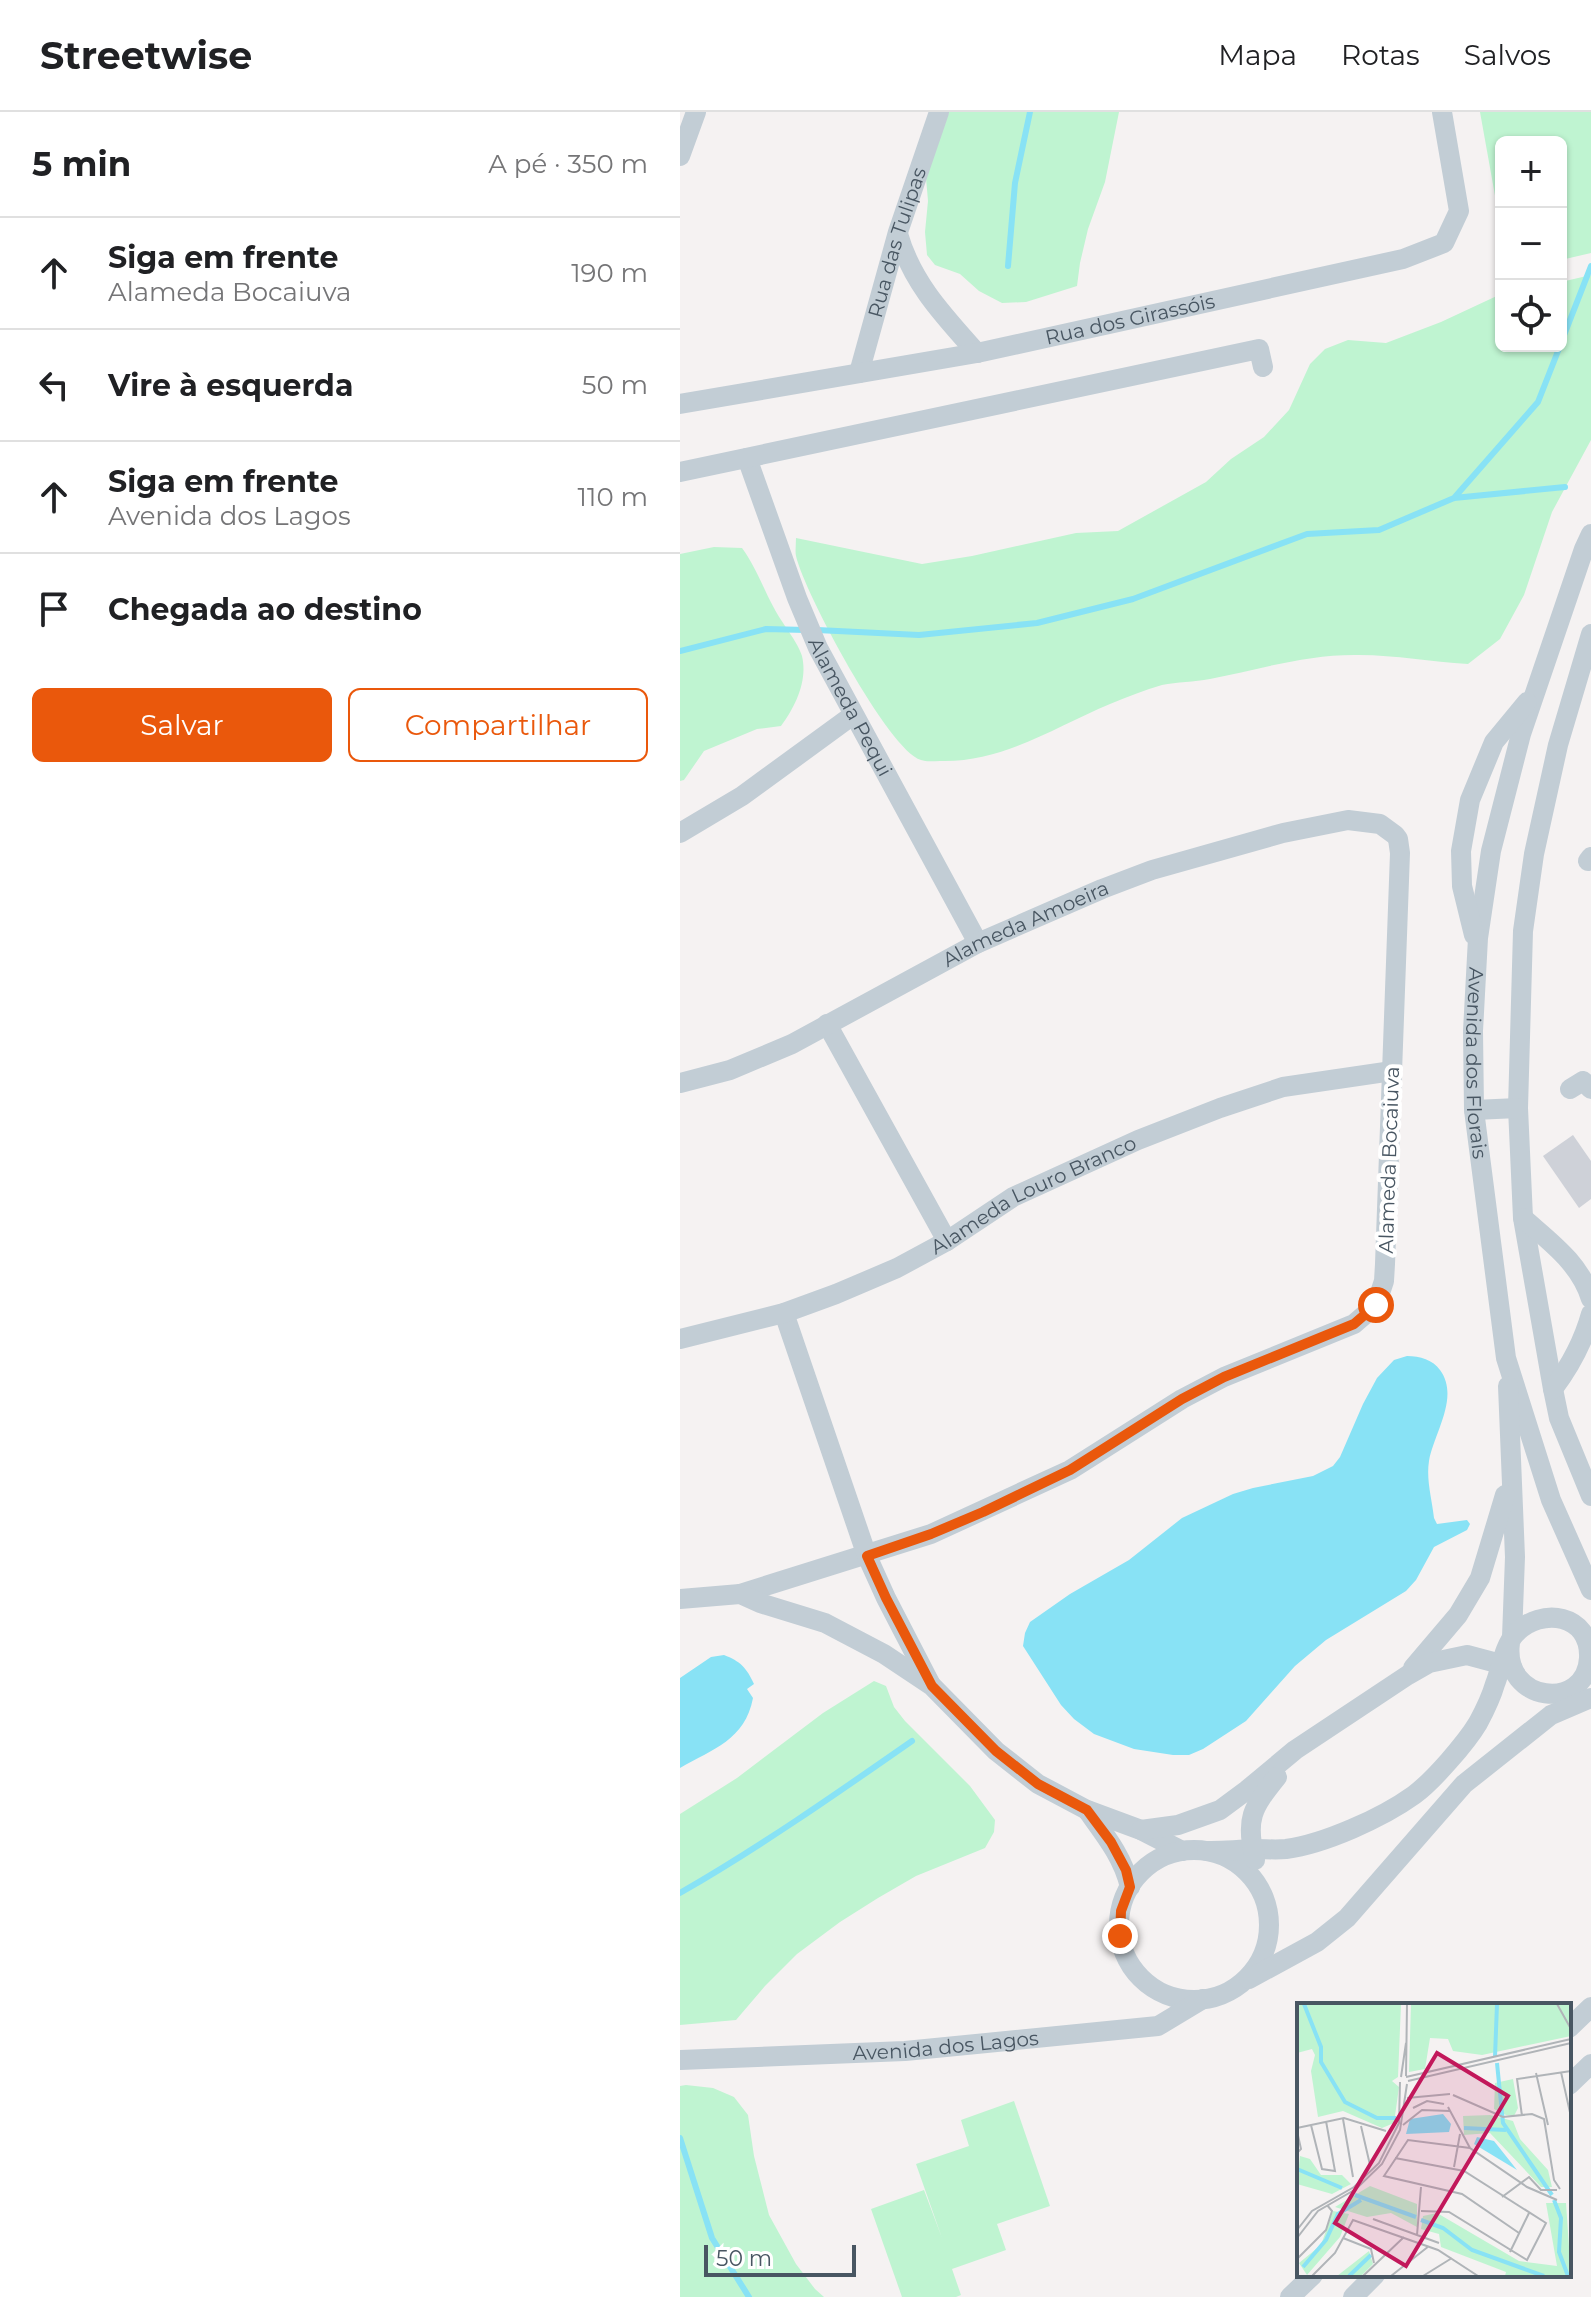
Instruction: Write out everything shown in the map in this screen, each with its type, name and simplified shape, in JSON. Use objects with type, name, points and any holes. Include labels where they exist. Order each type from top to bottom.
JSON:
[{"type":"street","points":[[680,156],[696,112]]},
{"type":"street","name":"Rua das Tulipas","points":[[859,373],[898,232],[939,112]]},
{"type":"street","name":"Rua dos Girassóis","points":[[680,404],[977,353],[1403,259],[1444,243],[1459,211],[1442,112]]},
{"type":"street","points":[[898,232],[905,257],[930,300],[977,353]]},
{"type":"street","points":[[680,472],[1259,349],[1263,367]]},
{"type":"street","name":"Alameda Pequi","points":[[747,458],[818,648],[978,943]]},
{"type":"street","name":"Avenida dos Florais","points":[[1591,534],[1521,734],[1491,851],[1477,952],[1473,1031],[1474,1110],[1506,1358],[1551,1500],[1591,1590]]},
{"type":"street","name":"Avenida dos Florais","points":[[1591,634],[1558,745],[1534,854],[1523,931],[1518,1108],[1523,1218],[1553,1389],[1559,1418],[1591,1496]]},
{"type":"street","points":[[1477,952],[1462,886],[1461,851],[1470,800],[1494,742],[1534,693]]},
{"type":"street","points":[[680,833],[742,796],[853,715]]},
{"type":"street","name":"Alameda Amoeira","points":[[680,1083],[730,1070],[792,1044],[978,943],[1152,870],[1283,833],[1348,820],[1380,824],[1389,830]]},
{"type":"street","name":"Alameda Bocaiuva","points":[[867,1556],[931,1534],[996,1506],[1070,1470],[1182,1399],[1224,1377],[1328,1336],[1370,1313],[1379,1299],[1385,1264],[1400,853],[1398,839],[1389,830]]},
{"type":"street","points":[[827,1024],[947,1241]]},
{"type":"street","name":"Alameda Louro Branco","points":[[680,1339],[784,1313],[897,1268],[947,1241],[1013,1197],[1138,1140],[1220,1108],[1283,1087],[1392,1071]]},
{"type":"street","points":[[1570,1089],[1583,1081],[1591,1089]]},
{"type":"street","points":[[1474,1110],[1518,1108]]},
{"type":"street","points":[[1523,1218],[1568,1258],[1589,1286]]},
{"type":"street","points":[[784,1313],[867,1556],[932,1686]]},
{"type":"street","points":[[1553,1389],[1571,1365],[1590,1320]]},
{"type":"street","points":[[1571,1365],[1591,1355]]},
{"type":"street","points":[[1203,1999],[1165,1994],[1144,1980],[1128,1960],[1120,1936],[1121,1911],[1138,1876],[1157,1860],[1182,1851],[1283,1850],[1312,1843],[1353,1828],[1414,1795],[1474,1730],[1507,1666],[1515,1557],[1506,1358]]},
{"type":"street","points":[[1408,1675],[1458,1615],[1480,1578],[1504,1503],[1510,1428]]},
{"type":"street","points":[[680,1599],[740,1594],[867,1556]]},
{"type":"street","points":[[740,1594],[825,1623],[884,1654],[932,1686],[996,1751],[1038,1784],[1087,1810],[1141,1830],[1182,1851]]},
{"type":"street","points":[[1458,1615],[1457,1631],[1462,1642],[1477,1656]]},
{"type":"street","points":[[1511,1640],[1527,1624],[1545,1617],[1573,1624],[1585,1639],[1589,1657],[1583,1676],[1569,1689],[1551,1715]]},
{"type":"street","points":[[1141,1830],[1178,1825],[1220,1810],[1295,1750],[1408,1675],[1440,1660],[1477,1656],[1507,1666],[1523,1684],[1540,1693],[1591,1690]]},
{"type":"street","name":"Avenida dos Lagos","points":[[680,2060],[905,2051],[1158,2026],[1203,1999],[1238,1985],[1317,1942],[1347,1918],[1464,1784],[1551,1715],[1591,1698]]},
{"type":"street","points":[[1238,1985],[1257,1966],[1267,1941],[1268,1914],[1252,1849],[1250,1824],[1256,1804],[1295,1750]]},
{"type":"street","points":[[1447,1761],[1464,1784]]},
{"type":"street","points":[[1087,1810],[1111,1842],[1126,1870],[1130,1887]]},
{"type":"street","points":[[1207,1851],[1232,1860],[1260,1889]]},
{"type":"street","points":[[1571,2026],[1591,2007]]},
{"type":"street","points":[[1571,2083],[1591,2064]]},
{"type":"street","points":[[1290,2297],[1311,2277]]},
{"type":"street","points":[[1353,2297],[1373,2277]]},
{"type":"green space","points":[[949,112],[1119,112],[1105,182],[1088,229],[1077,286],[1026,302],[1002,303],[979,291],[960,274],[935,265],[927,255],[926,178]]},
{"type":"green space","points":[[1480,112],[1591,112],[1591,253],[1567,259],[1567,136],[1495,136],[1495,196]]},
{"type":"green space","points":[[1591,275],[1591,440],[1552,512],[1524,595],[1500,639],[1468,664],[1340,655],[1162,685],[1110,704],[1007,750],[963,760],[925,761],[907,750],[869,701],[802,575],[796,556],[796,538],[922,564],[1076,533],[1118,531],[1206,482],[1231,459],[1264,437],[1289,410],[1310,364],[1325,349],[1348,340],[1386,343],[1495,297],[1495,352],[1567,352],[1567,281]]},
{"type":"green space","points":[[714,547],[742,548],[800,650],[802,684],[781,726],[757,729],[704,751],[684,780],[680,781],[680,554]]},
{"type":"green space","points":[[874,1681],[886,1686],[894,1707],[905,1721],[970,1786],[995,1820],[994,1832],[985,1848],[916,1876],[840,1922],[797,1954],[736,2020],[680,2025],[680,1814],[737,1778],[823,1713]]},
{"type":"green space","points":[[680,2086],[713,2088],[734,2097],[748,2115],[754,2156],[769,2215],[796,2264],[824,2297],[680,2297]]},
{"type":"green space","points":[[1014,2101],[1050,2206],[997,2224],[1006,2250],[952,2269],[961,2295],[902,2297],[871,2209],[924,2190],[942,2238],[916,2164],[969,2146],[961,2120]]},
{"type":"water","points":[[1407,1356],[1434,1364],[1445,1381],[1447,1403],[1429,1461],[1434,1518],[1437,1524],[1467,1520],[1470,1524],[1467,1530],[1434,1547],[1416,1580],[1406,1591],[1326,1640],[1295,1666],[1246,1721],[1203,1749],[1189,1755],[1173,1755],[1134,1749],[1094,1734],[1074,1719],[1061,1705],[1023,1646],[1030,1622],[1070,1594],[1129,1560],[1182,1518],[1233,1494],[1313,1476],[1333,1466],[1377,1378],[1394,1360]]},
{"type":"water","points":[[724,1655],[742,1666],[754,1684],[747,1689],[753,1698],[749,1712],[743,1724],[726,1742],[680,1768],[680,1678],[711,1657]]},
{"type":"building","points":[[1573,1135],[1591,1161],[1591,1199],[1579,1208],[1543,1156]]},
{"type":"waterway","points":[[1008,266],[1015,183],[1030,112]]},
{"type":"waterway","points":[[1567,328],[1591,266]]},
{"type":"waterway","points":[[1454,498],[1538,402],[1558,352]]},
{"type":"waterway","points":[[817,630],[919,635],[1037,623],[1133,599],[1307,534],[1379,530],[1454,498],[1565,487]]},
{"type":"waterway","points":[[680,651],[766,629],[806,630]]},
{"type":"waterway","points":[[680,1893],[769,1839],[912,1741]]},
{"type":"waterway","points":[[680,2138],[712,2238],[749,2297]]},
{"type":"route","points":[[1120,1936],[1121,1911],[1130,1887],[1126,1870],[1111,1842],[1087,1810],[1038,1784],[996,1751],[932,1686],[867,1556],[983,1512],[1070,1470],[1182,1399],[1224,1377],[1354,1324],[1376,1305]]}]
